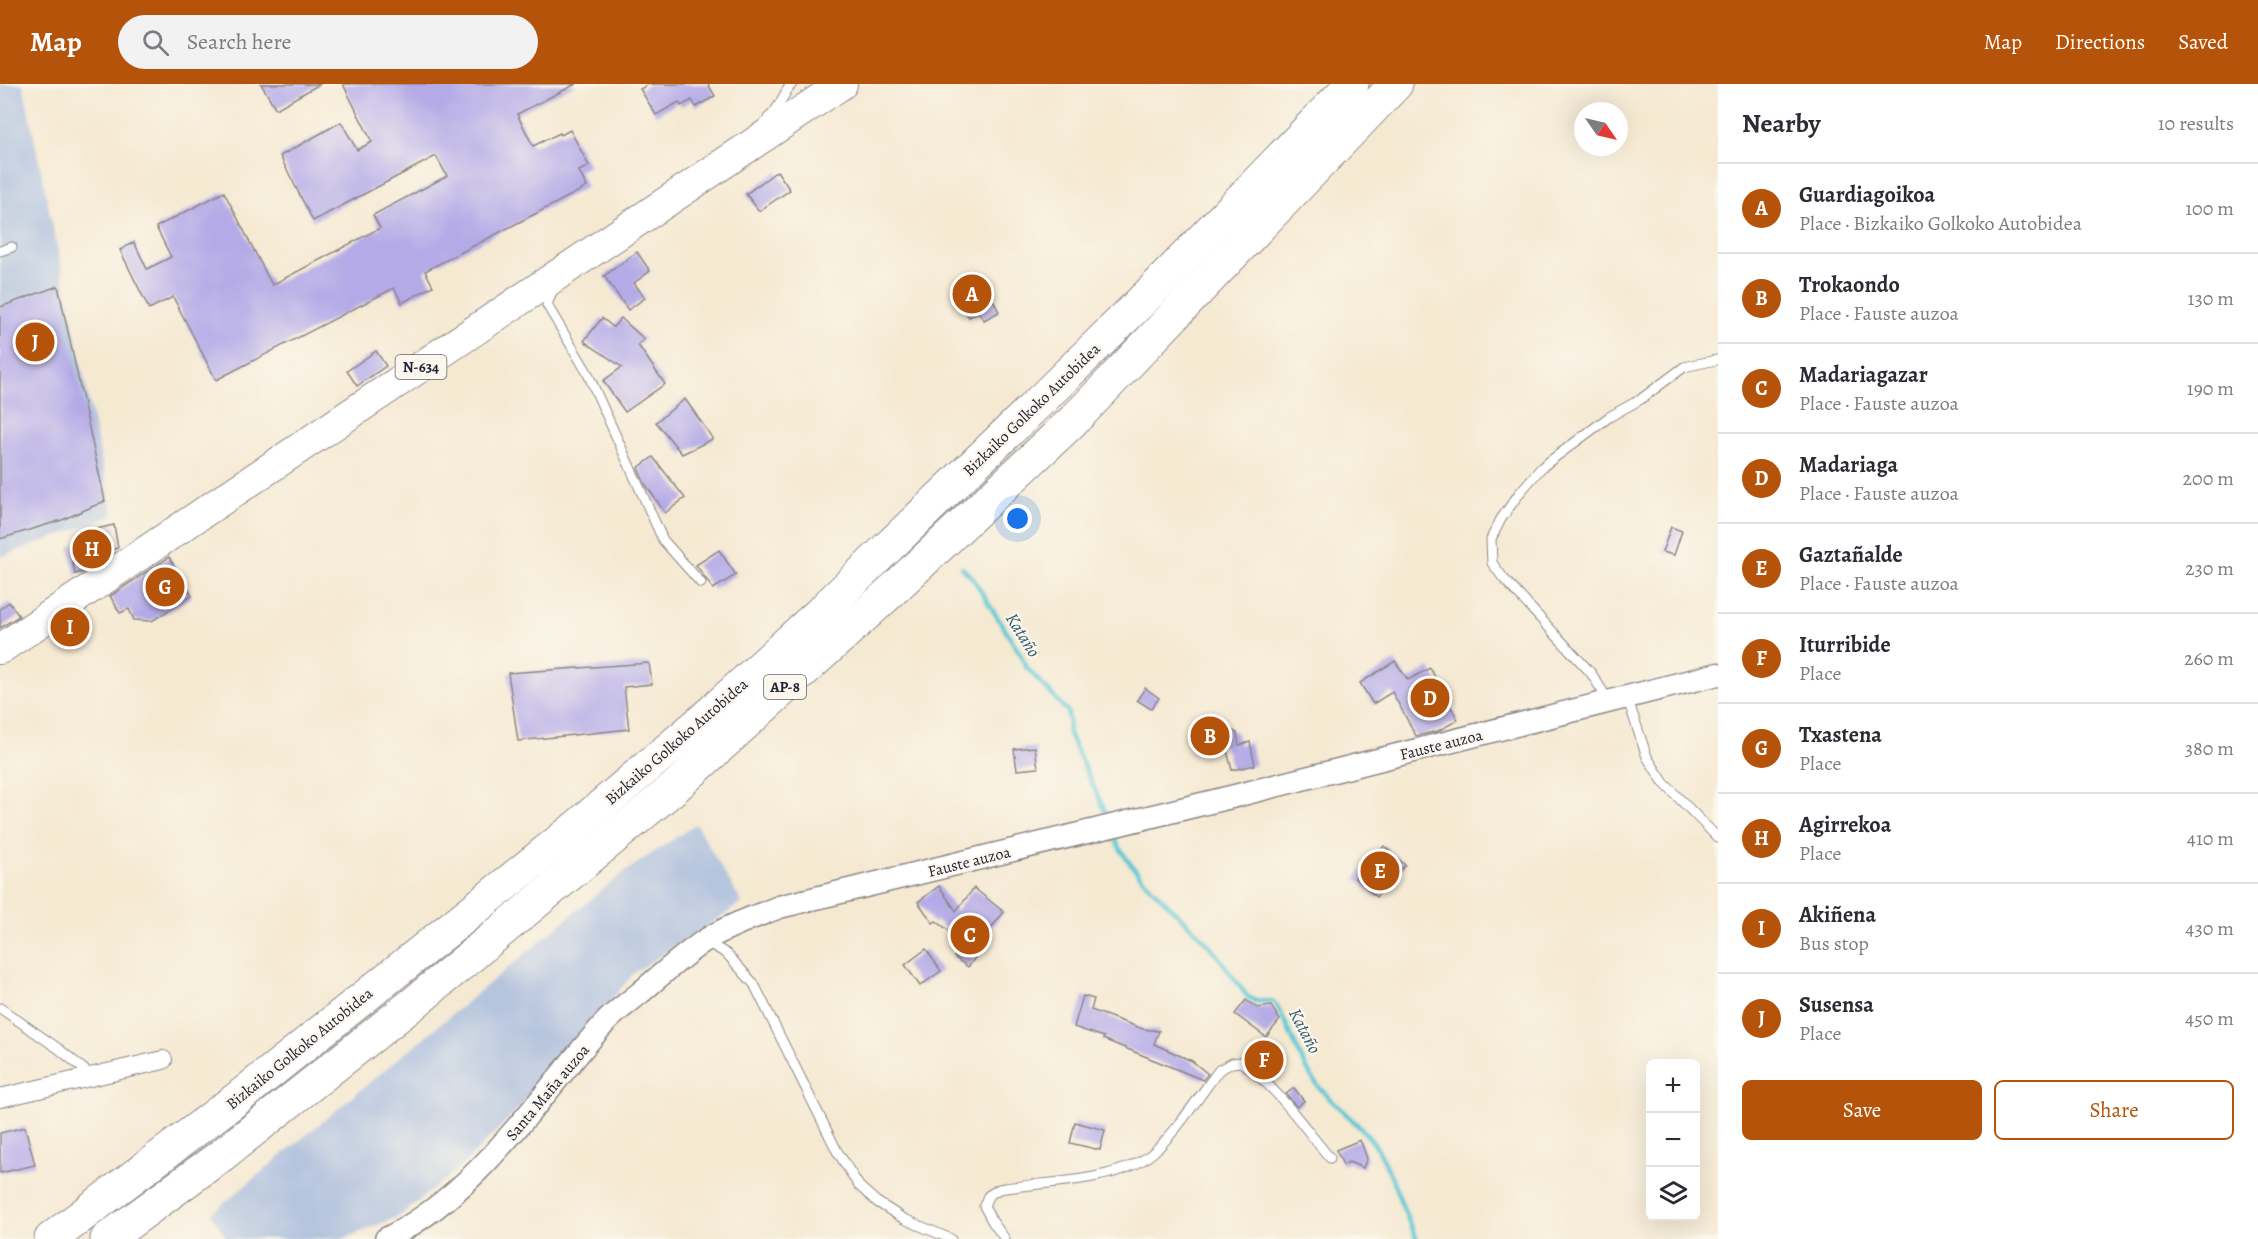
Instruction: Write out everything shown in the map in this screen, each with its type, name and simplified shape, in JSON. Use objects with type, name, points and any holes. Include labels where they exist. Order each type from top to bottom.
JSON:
[{"type":"highway","name":"N-634","points":[[0,650],[842,84]]},
{"type":"highway","name":"Bizkaiko Golkoko Autobidea","points":[[63,1230],[238,1098],[513,878],[706,717],[822,611],[1043,398],[1158,285],[1352,84]]},
{"type":"highway","name":"Bizkaiko Golkoko Autobidea","points":[[114,1234],[222,1155],[405,1011],[691,772],[884,598],[1076,418],[1396,84]]},
{"type":"street","name":"Fauste auzoa","points":[[705,940],[779,907],[1718,674]]},
{"type":"street","name":"Santa Maña auzoa","points":[[386,1239],[403,1230],[466,1182],[507,1141],[604,1023],[705,940]]},
{"type":"street","points":[[0,1098],[94,1078],[163,1060]]},
{"type":"lane","points":[[756,126],[774,114],[792,84]]},
{"type":"lane","points":[[631,226],[662,192]]},
{"type":"lane","points":[[0,250],[12,247]]},
{"type":"lane","points":[[547,305],[554,286],[566,269]]},
{"type":"lane","points":[[518,302],[547,305]]},
{"type":"lane","points":[[547,305],[587,372],[663,540],[701,583]]},
{"type":"lane","points":[[1716,360],[1684,367],[1641,399],[1609,417],[1542,467],[1501,519],[1491,539],[1492,563],[1504,579],[1618,699],[1647,757],[1664,783],[1718,838]]},
{"type":"lane","points":[[705,940],[727,954],[753,984],[837,1151],[859,1186],[877,1202],[904,1219],[951,1239]]},
{"type":"lane","points":[[0,1008],[59,1049],[94,1078]]},
{"type":"lane","points":[[1005,1239],[984,1206],[988,1196],[999,1189],[1118,1172],[1146,1159],[1162,1144],[1219,1070],[1232,1063],[1241,1062],[1272,1087],[1291,1107],[1330,1158]]},
{"type":"shaded area","points":[[0,84],[23,84],[113,516],[0,557]]},
{"type":"shaded area","points":[[696,824],[742,903],[634,973],[516,1111],[464,1164],[400,1216],[343,1239],[227,1239],[211,1214],[620,875]]},
{"type":"building","points":[[261,84],[320,84],[276,109]]},
{"type":"building","points":[[343,84],[576,84],[517,114],[533,146],[570,130],[589,166],[579,171],[587,187],[425,271],[433,286],[402,303],[394,288],[216,380],[173,297],[149,309],[120,250],[134,242],[147,269],[171,257],[156,227],[224,192],[272,285],[380,228],[373,215],[447,176],[436,156],[313,221],[280,156],[341,122],[357,150],[372,142]]},
{"type":"building","points":[[649,84],[708,84],[715,96],[696,107],[692,100],[681,106],[679,102],[656,115],[640,89]]},
{"type":"building","points":[[777,171],[790,190],[759,211],[746,194]]},
{"type":"building","points":[[637,252],[650,271],[634,283],[645,298],[628,310],[604,276]]},
{"type":"building","points":[[971,272],[990,301],[993,300],[999,312],[984,320],[978,312],[969,317],[959,303],[966,297],[956,283]]},
{"type":"building","points":[[58,286],[105,501],[62,520],[0,539],[0,307]]},
{"type":"building","points":[[602,318],[613,327],[621,318],[644,339],[638,345],[665,384],[625,412],[603,381],[622,367],[584,341]]},
{"type":"building","points":[[376,351],[386,366],[357,386],[347,371]]},
{"type":"building","points":[[685,399],[713,439],[682,454],[656,422]]},
{"type":"building","points":[[653,457],[685,498],[665,513],[645,484],[638,468]]},
{"type":"building","points":[[114,525],[118,548],[110,550],[111,554],[84,572],[75,574],[69,546],[81,543],[79,533]]},
{"type":"building","points":[[1671,527],[1682,531],[1674,555],[1662,552]]},
{"type":"building","points":[[719,550],[736,575],[713,589],[696,565]]},
{"type":"building","points":[[169,557],[192,596],[152,621],[134,620],[129,609],[120,613],[110,596]]},
{"type":"building","points":[[9,602],[19,616],[0,628],[0,609]]},
{"type":"building","points":[[1395,661],[1408,680],[1430,668],[1458,720],[1438,731],[1416,736],[1392,692],[1373,704],[1360,683]]},
{"type":"building","points":[[649,663],[652,684],[624,687],[629,729],[518,741],[508,673]]},
{"type":"building","points":[[1145,688],[1159,698],[1151,709],[1137,700]]},
{"type":"building","points":[[1217,722],[1237,733],[1239,745],[1250,742],[1255,765],[1232,770],[1224,745],[1201,751],[1195,728]]},
{"type":"building","points":[[1035,747],[1038,768],[1017,770],[1014,749]]},
{"type":"building","points":[[1384,846],[1405,865],[1376,897],[1355,878]]},
{"type":"building","points":[[939,886],[956,911],[974,888],[1004,912],[976,947],[980,951],[968,967],[954,957],[965,943],[936,921],[933,923],[918,902]]},
{"type":"building","points":[[926,949],[941,971],[920,986],[905,965]]},
{"type":"building","points":[[1083,996],[1094,999],[1091,1010],[1143,1029],[1159,1031],[1154,1044],[1192,1061],[1208,1074],[1203,1080],[1103,1039],[1104,1037],[1074,1027]]},
{"type":"building","points":[[1246,1000],[1257,1008],[1271,1006],[1280,1020],[1266,1037],[1235,1014]]},
{"type":"building","points":[[1265,1045],[1280,1062],[1266,1074],[1249,1059]]},
{"type":"building","points":[[1294,1088],[1304,1101],[1297,1107],[1286,1094]]},
{"type":"building","points":[[1075,1122],[1105,1130],[1100,1150],[1070,1143]]},
{"type":"building","points":[[25,1127],[35,1165],[0,1173],[0,1133]]},
{"type":"building","points":[[1360,1140],[1367,1158],[1363,1168],[1349,1162],[1343,1165],[1336,1150]]},
{"type":"waterway","name":"Kataño","points":[[962,568],[972,577],[1021,655],[1026,667],[1068,712],[1069,734],[1106,813]]},
{"type":"waterway","name":"Kataño","points":[[1115,838],[1131,865],[1211,948],[1247,996],[1256,1001],[1272,1001],[1277,1006],[1312,1078],[1375,1145],[1391,1176],[1417,1239]]},
{"type":"place","name":"Guardiagoikoa","points":[[972,294]]},
{"type":"place","name":"Susensa","points":[[35,342]]},
{"type":"place","name":"Agirrekoa","points":[[92,549]]},
{"type":"place","name":"Txastena","points":[[165,587]]},
{"type":"place","name":"Akiñena","points":[[70,627]]},
{"type":"place","name":"Madariaga","points":[[1430,698]]},
{"type":"place","name":"Trokaondo","points":[[1210,736]]},
{"type":"place","name":"Gaztañalde","points":[[1380,871]]},
{"type":"place","name":"Madariagazar","points":[[970,935]]},
{"type":"place","name":"Iturribide","points":[[1264,1060]]}]
